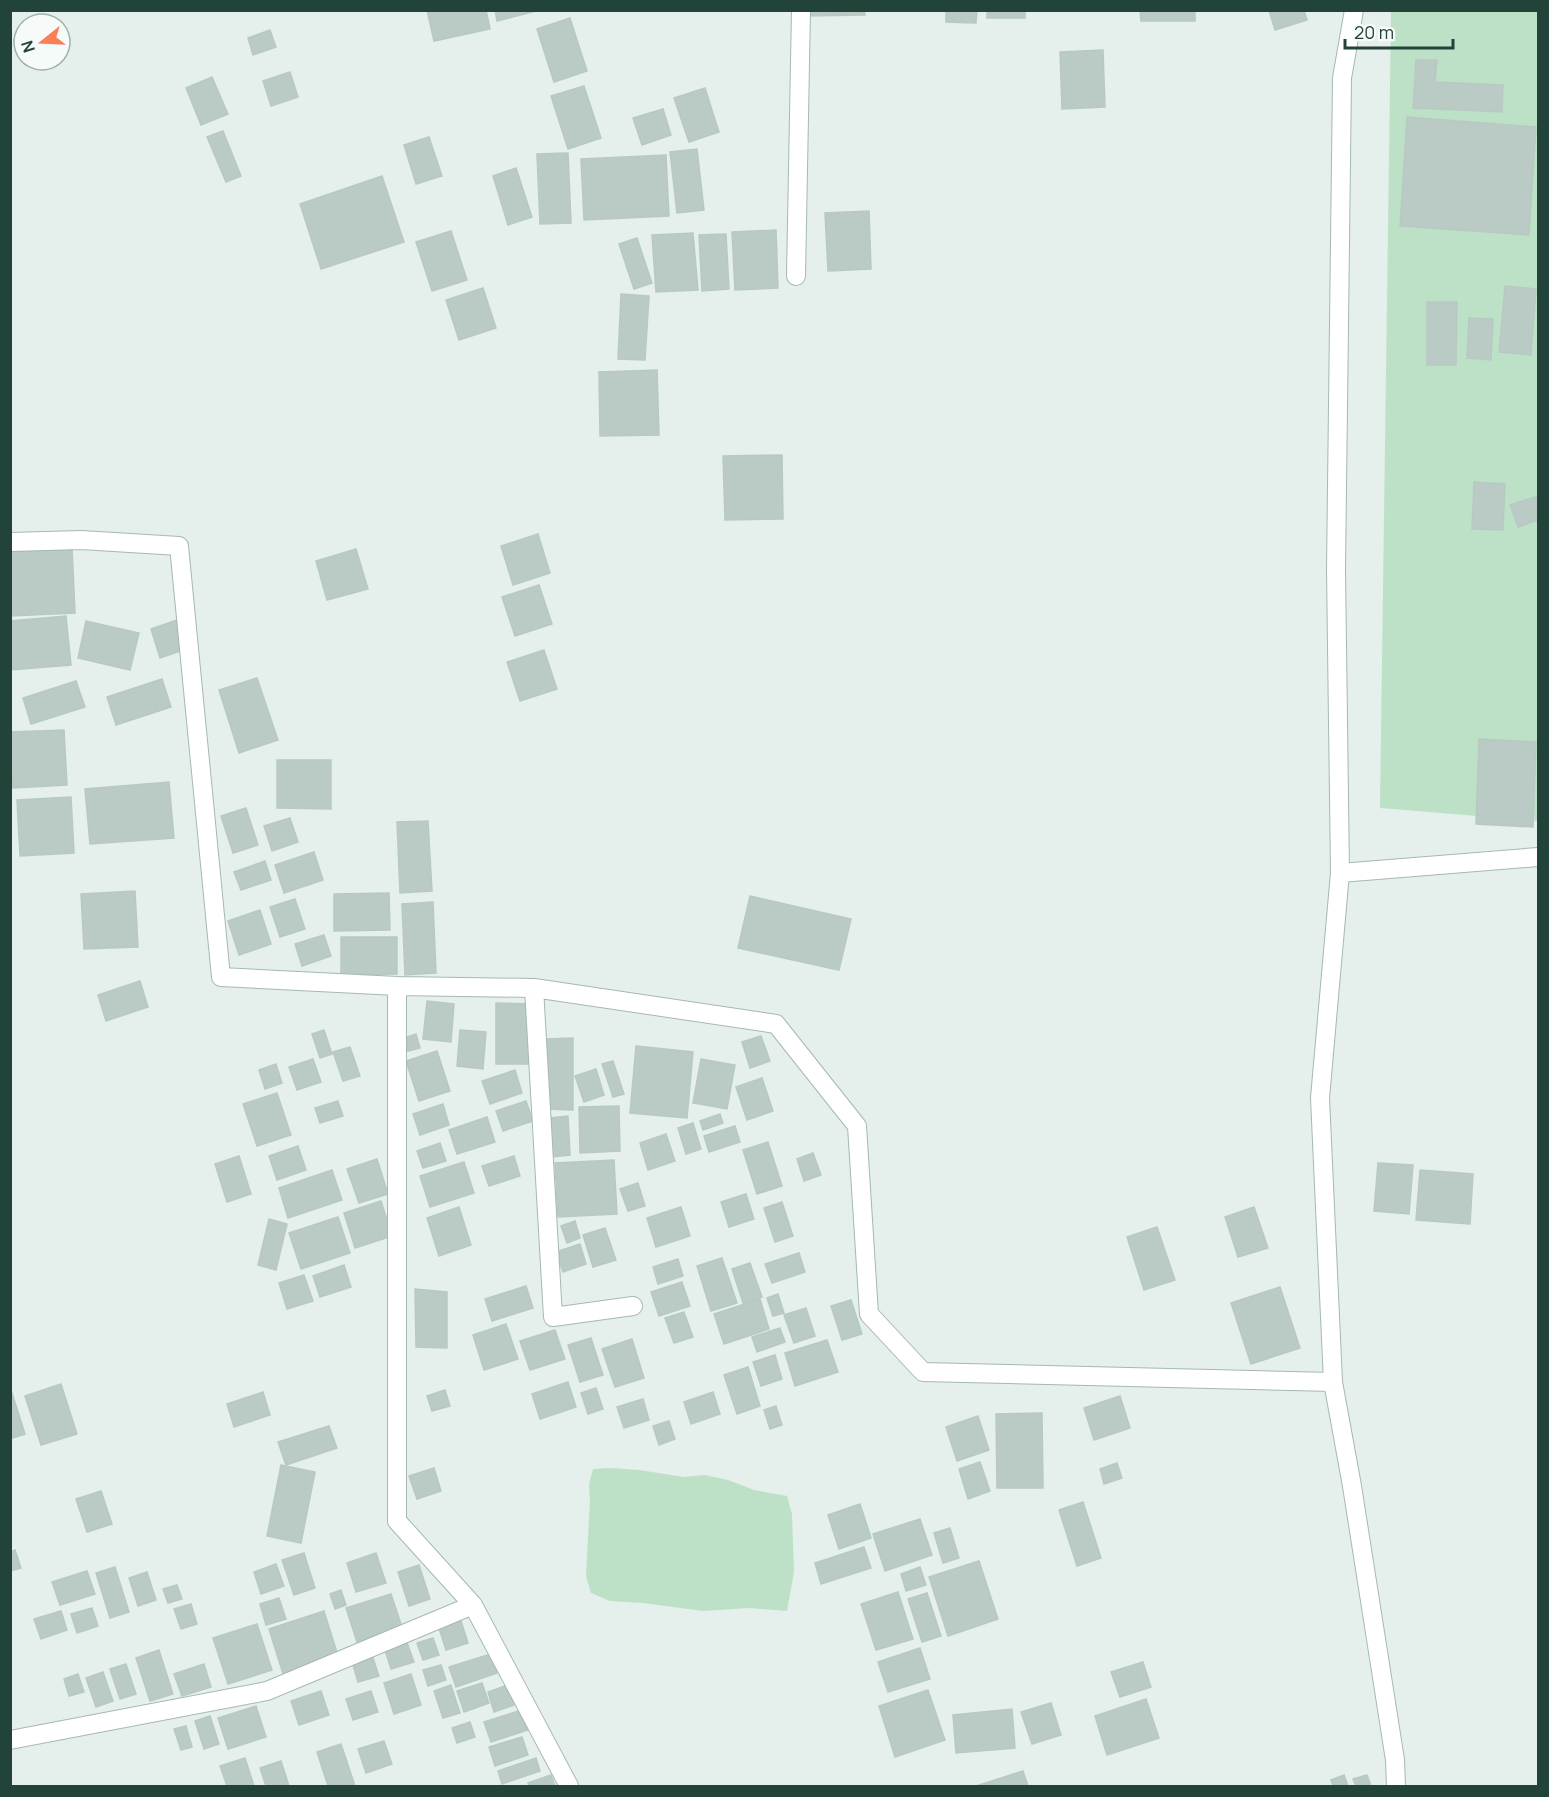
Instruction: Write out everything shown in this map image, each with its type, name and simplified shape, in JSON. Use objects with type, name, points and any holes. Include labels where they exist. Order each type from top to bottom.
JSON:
[{"type":"street","points":[[796,276],[801,10]]},
{"type":"street","points":[[1354,10],[1341,78],[1336,570],[1340,873],[1320,1098],[1333,1382],[1352,1485],[1395,1760],[1396,1786]]},
{"type":"street","points":[[10,542],[81,540],[179,546],[221,977],[397,986],[534,988],[776,1024],[857,1126],[869,1314],[923,1372],[1333,1382]]},
{"type":"street","points":[[1340,873],[1539,857]]},
{"type":"street","points":[[397,986],[398,1521],[473,1605],[569,1786]]},
{"type":"street","points":[[534,988],[553,1317],[633,1306]]},
{"type":"street","points":[[10,1740],[267,1691],[473,1605]]},
{"type":"green space","points":[[1391,11],[1538,11],[1538,821],[1380,808]]},
{"type":"green space","points":[[611,1468],[684,1477],[705,1475],[728,1480],[754,1490],[787,1496],[792,1514],[794,1572],[787,1611],[750,1608],[703,1611],[610,1601],[591,1593],[586,1576],[589,1484],[593,1469]]},
{"type":"building","points":[[427,10],[486,10],[490,29],[434,41]]},
{"type":"building","points":[[495,10],[540,10],[497,21]]},
{"type":"building","points":[[806,10],[864,10],[865,15],[806,16]]},
{"type":"building","points":[[946,10],[977,10],[976,23],[946,22]]},
{"type":"building","points":[[987,10],[1025,10],[1025,18],[987,18]]},
{"type":"building","points":[[1140,10],[1195,10],[1195,21],[1141,21]]},
{"type":"building","points":[[1269,10],[1304,10],[1307,20],[1275,30]]},
{"type":"building","points":[[570,18],[587,71],[554,82],[537,29]]},
{"type":"building","points":[[270,30],[276,47],[253,55],[248,38]]},
{"type":"building","points":[[1103,50],[1105,107],[1062,109],[1060,52]]},
{"type":"building","points":[[1416,60],[1437,60],[1435,82],[1503,85],[1502,112],[1413,108]]},
{"type":"building","points":[[290,72],[298,97],[271,106],[263,81]]},
{"type":"building","points":[[212,77],[228,114],[201,125],[186,88]]},
{"type":"building","points":[[584,86],[601,138],[568,149],[551,96]]},
{"type":"building","points":[[705,88],[719,132],[689,142],[674,98]]},
{"type":"building","points":[[663,109],[671,135],[642,145],[633,118]]},
{"type":"building","points":[[1407,117],[1536,127],[1529,235],[1400,226]]},
{"type":"building","points":[[223,131],[241,176],[226,182],[207,137]]},
{"type":"building","points":[[429,137],[442,176],[416,184],[404,145]]},
{"type":"building","points":[[697,149],[704,210],[677,213],[670,152]]},
{"type":"building","points":[[568,153],[571,223],[540,224],[537,154]]},
{"type":"building","points":[[666,155],[669,216],[584,220],[581,159]]},
{"type":"building","points":[[516,168],[532,217],[508,225],[493,176]]},
{"type":"building","points":[[382,176],[404,242],[321,269],[300,204]]},
{"type":"building","points":[[869,211],[871,269],[828,271],[825,213]]},
{"type":"building","points":[[776,230],[778,288],[735,290],[732,232]]},
{"type":"building","points":[[451,231],[467,280],[432,291],[416,242]]},
{"type":"building","points":[[693,233],[698,290],[656,292],[652,235]]},
{"type":"building","points":[[726,234],[729,289],[702,291],[699,235]]},
{"type":"building","points":[[637,238],[652,283],[634,289],[619,244]]},
{"type":"building","points":[[1505,286],[1536,289],[1531,355],[1499,352]]},
{"type":"building","points":[[483,288],[496,328],[459,340],[446,300]]},
{"type":"building","points":[[621,294],[649,296],[645,360],[618,359]]},
{"type":"building","points":[[1427,302],[1457,302],[1456,365],[1427,365]]},
{"type":"building","points":[[1469,318],[1493,319],[1491,360],[1467,358]]},
{"type":"building","points":[[657,370],[659,435],[600,436],[599,372]]},
{"type":"building","points":[[782,455],[783,519],[725,520],[723,456]]},
{"type":"building","points":[[1474,482],[1505,484],[1503,530],[1472,529]]},
{"type":"building","points":[[1538,496],[1538,520],[1518,527],[1510,505]]},
{"type":"building","points":[[538,534],[550,573],[513,585],[501,546]]},
{"type":"building","points":[[72,548],[75,613],[10,616],[10,551]]},
{"type":"building","points":[[356,549],[368,589],[327,600],[316,561]]},
{"type":"building","points":[[539,585],[552,624],[515,636],[502,597]]},
{"type":"building","points":[[66,616],[71,665],[10,670],[10,621]]},
{"type":"building","points":[[177,620],[186,649],[160,658],[151,629]]},
{"type":"building","points":[[86,621],[139,633],[130,670],[78,658]]},
{"type":"building","points":[[544,650],[557,689],[520,701],[507,662]]},
{"type":"building","points":[[257,678],[278,740],[239,753],[219,690]]},
{"type":"building","points":[[162,679],[171,707],[116,725],[107,697]]},
{"type":"building","points":[[76,681],[85,707],[31,724],[23,698]]},
{"type":"building","points":[[64,730],[67,785],[13,788],[10,732]]},
{"type":"building","points":[[1479,739],[1536,742],[1533,827],[1476,824]]},
{"type":"building","points":[[277,760],[331,760],[331,809],[277,808]]},
{"type":"building","points":[[169,782],[174,838],[90,844],[85,789]]},
{"type":"building","points":[[71,797],[74,853],[20,856],[17,800]]},
{"type":"building","points":[[246,808],[258,845],[233,853],[221,816]]},
{"type":"building","points":[[290,818],[298,842],[272,851],[264,826]]},
{"type":"building","points":[[428,821],[432,891],[400,893],[397,822]]},
{"type":"building","points":[[314,852],[323,880],[284,893],[275,865]]},
{"type":"building","points":[[265,861],[271,880],[241,890],[234,872]]},
{"type":"building","points":[[135,891],[138,947],[84,949],[81,894]]},
{"type":"building","points":[[389,893],[390,930],[334,931],[334,894]]},
{"type":"building","points":[[750,896],[851,919],[839,970],[738,948]]},
{"type":"building","points":[[295,899],[305,929],[280,937],[270,907]]},
{"type":"building","points":[[433,902],[436,973],[405,975],[402,904]]},
{"type":"building","points":[[260,910],[271,944],[239,955],[228,921]]},
{"type":"building","points":[[324,935],[331,956],[302,966],[295,944]]},
{"type":"building","points":[[341,937],[397,937],[397,974],[341,975]]},
{"type":"building","points":[[140,981],[148,1007],[106,1021],[98,995]]},
{"type":"building","points":[[427,1001],[454,1004],[451,1042],[423,1039]]},
{"type":"building","points":[[496,1003],[529,1004],[529,1064],[496,1064]]},
{"type":"building","points":[[324,1030],[332,1054],[320,1058],[312,1034]]},
{"type":"building","points":[[460,1030],[486,1032],[483,1069],[457,1066]]},
{"type":"building","points":[[416,1034],[420,1048],[408,1051],[404,1038]]},
{"type":"building","points":[[761,1036],[770,1061],[750,1068],[742,1042]]},
{"type":"building","points":[[573,1038],[573,1110],[547,1109],[547,1039]]},
{"type":"building","points":[[636,1046],[693,1052],[687,1118],[630,1113]]},
{"type":"building","points":[[350,1047],[360,1076],[343,1081],[333,1052]]},
{"type":"building","points":[[437,1051],[450,1091],[419,1101],[406,1061]]},
{"type":"building","points":[[313,1059],[321,1082],[297,1090],[289,1067]]},
{"type":"building","points":[[701,1059],[735,1065],[727,1109],[693,1103]]},
{"type":"building","points":[[613,1061],[624,1094],[613,1097],[602,1064]]},
{"type":"building","points":[[276,1064],[282,1083],[265,1089],[259,1070]]},
{"type":"building","points":[[596,1069],[604,1095],[584,1102],[575,1076]]},
{"type":"building","points":[[515,1070],[522,1093],[490,1104],[482,1081]]},
{"type":"building","points":[[762,1078],[773,1111],[747,1120],[736,1087]]},
{"type":"building","points":[[277,1093],[291,1135],[257,1146],[243,1104]]},
{"type":"building","points":[[338,1101],[343,1116],[320,1123],[315,1108]]},
{"type":"building","points":[[526,1101],[533,1121],[503,1131],[496,1111]]},
{"type":"building","points":[[443,1104],[449,1125],[420,1135],[413,1114]]},
{"type":"building","points":[[619,1106],[620,1151],[580,1153],[579,1107]]},
{"type":"building","points":[[720,1114],[723,1123],[703,1130],[700,1121]]},
{"type":"building","points":[[568,1116],[570,1155],[552,1157],[550,1118]]},
{"type":"building","points":[[487,1117],[495,1142],[457,1154],[449,1130]]},
{"type":"building","points":[[693,1123],[701,1149],[686,1154],[678,1128]]},
{"type":"building","points":[[735,1126],[740,1142],[709,1152],[704,1136]]},
{"type":"building","points":[[666,1134],[675,1161],[648,1170],[640,1143]]},
{"type":"building","points":[[768,1142],[782,1186],[757,1194],[743,1150]]},
{"type":"building","points":[[440,1143],[446,1161],[423,1168],[417,1151]]},
{"type":"building","points":[[298,1146],[306,1170],[277,1180],[269,1156]]},
{"type":"building","points":[[813,1153],[821,1175],[804,1181],[797,1159]]},
{"type":"building","points":[[239,1156],[251,1194],[227,1202],[215,1164]]},
{"type":"building","points":[[514,1156],[520,1176],[489,1186],[482,1166]]},
{"type":"building","points":[[377,1159],[388,1194],[359,1203],[347,1169]]},
{"type":"building","points":[[614,1160],[617,1214],[558,1217],[555,1163]]},
{"type":"building","points":[[464,1162],[474,1193],[430,1207],[420,1176]]},
{"type":"building","points":[[1378,1163],[1413,1165],[1409,1214],[1374,1211]]},
{"type":"building","points":[[332,1170],[342,1200],[288,1218],[279,1188]]},
{"type":"building","points":[[1420,1170],[1473,1174],[1470,1224],[1416,1220]]},
{"type":"building","points":[[638,1183],[645,1206],[628,1211],[620,1189]]},
{"type":"building","points":[[746,1194],[754,1219],[729,1227],[721,1202]]},
{"type":"building","points":[[381,1201],[392,1236],[355,1248],[344,1213]]},
{"type":"building","points":[[782,1202],[793,1236],[775,1242],[764,1208]]},
{"type":"building","points":[[459,1207],[471,1245],[439,1256],[427,1218]]},
{"type":"building","points":[[681,1207],[690,1236],[656,1247],[647,1218]]},
{"type":"building","points":[[1254,1207],[1268,1248],[1238,1257],[1225,1217]]},
{"type":"building","points":[[338,1217],[350,1253],[301,1269],[289,1233]]},
{"type":"building","points":[[269,1219],[287,1224],[276,1270],[258,1265]]},
{"type":"building","points":[[575,1221],[580,1238],[567,1243],[561,1226]]},
{"type":"building","points":[[1157,1227],[1175,1280],[1144,1290],[1127,1237]]},
{"type":"building","points":[[605,1228],[616,1260],[593,1267],[583,1235]]},
{"type":"building","points":[[580,1244],[586,1264],[563,1272],[556,1252]]},
{"type":"building","points":[[799,1253],[805,1272],[772,1283],[765,1264]]},
{"type":"building","points":[[722,1258],[737,1303],[711,1311],[697,1266]]},
{"type":"building","points":[[678,1259],[683,1276],[658,1284],[653,1267]]},
{"type":"building","points":[[750,1263],[762,1297],[743,1303],[732,1269]]},
{"type":"building","points":[[344,1265],[351,1287],[320,1297],[313,1276]]},
{"type":"building","points":[[304,1275],[313,1301],[287,1309],[279,1283]]},
{"type":"building","points":[[682,1282],[690,1306],[659,1316],[651,1292]]},
{"type":"building","points":[[526,1286],[533,1308],[492,1321],[485,1299]]},
{"type":"building","points":[[1280,1287],[1300,1348],[1251,1364],[1231,1303]]},
{"type":"building","points":[[415,1289],[447,1292],[447,1348],[416,1347]]},
{"type":"building","points":[[778,1294],[784,1313],[773,1316],[767,1298]]},
{"type":"building","points":[[760,1299],[769,1329],[724,1344],[714,1314]]},
{"type":"building","points":[[851,1300],[862,1334],[842,1340],[831,1306]]},
{"type":"building","points":[[806,1308],[815,1336],[794,1343],[784,1315]]},
{"type":"building","points":[[684,1312],[693,1337],[674,1343],[665,1318]]},
{"type":"building","points":[[506,1324],[518,1359],[484,1370],[473,1335]]},
{"type":"building","points":[[780,1328],[785,1342],[757,1352],[752,1337]]},
{"type":"building","points":[[555,1330],[565,1359],[530,1370],[520,1341]]},
{"type":"building","points":[[591,1338],[603,1375],[580,1382],[568,1345]]},
{"type":"building","points":[[632,1339],[644,1378],[615,1387],[602,1349]]},
{"type":"building","points":[[827,1340],[838,1372],[795,1386],[785,1353]]},
{"type":"building","points":[[775,1355],[782,1379],[761,1386],[753,1362]]},
{"type":"building","points":[[748,1367],[760,1406],[737,1414],[724,1375]]},
{"type":"building","points":[[568,1382],[576,1407],[540,1419],[532,1394]]},
{"type":"building","points":[[61,1384],[77,1434],[41,1445],[25,1396]]},
{"type":"building","points":[[596,1388],[603,1409],[588,1414],[581,1393]]},
{"type":"building","points":[[445,1390],[450,1406],[432,1411],[427,1396]]},
{"type":"building","points":[[10,1391],[25,1434],[10,1439]]},
{"type":"building","points":[[263,1392],[270,1415],[234,1427],[227,1404]]},
{"type":"building","points":[[713,1392],[720,1414],[691,1424],[684,1402]]},
{"type":"building","points":[[1120,1396],[1130,1428],[1094,1440],[1084,1408]]},
{"type":"building","points":[[643,1399],[649,1420],[624,1428],[617,1407]]},
{"type":"building","points":[[776,1406],[782,1425],[770,1429],[764,1410]]},
{"type":"building","points":[[1042,1413],[1043,1488],[997,1488],[996,1414]]},
{"type":"building","points":[[978,1416],[989,1450],[957,1461],[946,1427]]},
{"type":"building","points":[[669,1421],[675,1439],[659,1445],[653,1426]]},
{"type":"building","points":[[329,1426],[337,1448],[286,1465],[278,1442]]},
{"type":"building","points":[[980,1462],[990,1491],[968,1499],[959,1469]]},
{"type":"building","points":[[1117,1463],[1122,1478],[1104,1484],[1100,1469]]},
{"type":"building","points":[[281,1465],[315,1472],[301,1543],[267,1536]]},
{"type":"building","points":[[434,1468],[441,1491],[417,1499],[409,1476]]},
{"type":"building","points":[[101,1491],[112,1524],[87,1532],[76,1499]]},
{"type":"building","points":[[1083,1502],[1101,1558],[1077,1566],[1059,1510]]},
{"type":"building","points":[[860,1504],[871,1538],[839,1549],[828,1515]]},
{"type":"building","points":[[920,1519],[932,1555],[885,1571],[873,1534]]},
{"type":"building","points":[[950,1528],[959,1558],[943,1563],[934,1533]]},
{"type":"building","points":[[864,1547],[871,1568],[821,1584],[815,1563]]},
{"type":"building","points":[[15,1550],[21,1568],[10,1571],[10,1552]]},
{"type":"building","points":[[304,1553],[315,1588],[294,1595],[282,1560]]},
{"type":"building","points":[[376,1553],[386,1583],[356,1592],[347,1563]]},
{"type":"building","points":[[979,1561],[998,1619],[948,1636],[929,1577]]},
{"type":"building","points":[[276,1564],[284,1586],[261,1594],[254,1572]]},
{"type":"building","points":[[419,1565],[430,1599],[409,1606],[398,1572]]},
{"type":"building","points":[[115,1567],[129,1612],[110,1618],[96,1573]]},
{"type":"building","points":[[920,1567],[926,1585],[906,1591],[901,1574]]},
{"type":"building","points":[[87,1571],[95,1594],[60,1605],[52,1582]]},
{"type":"building","points":[[147,1572],[156,1600],[138,1606],[129,1578]]},
{"type":"building","points":[[177,1585],[182,1599],[168,1603],[163,1589]]},
{"type":"building","points":[[341,1590],[346,1605],[335,1609],[330,1594]]},
{"type":"building","points":[[898,1592],[913,1639],[876,1650],[861,1604]]},
{"type":"building","points":[[927,1593],[941,1636],[922,1642],[908,1599]]},
{"type":"building","points":[[391,1594],[402,1627],[357,1642],[346,1608]]},
{"type":"building","points":[[279,1598],[286,1619],[266,1625],[260,1604]]},
{"type":"building","points":[[191,1604],[197,1624],[181,1629],[174,1609]]},
{"type":"building","points":[[92,1608],[98,1626],[77,1633],[71,1614]]},
{"type":"building","points":[[61,1611],[67,1630],[41,1639],[34,1619]]},
{"type":"building","points":[[324,1611],[339,1659],[284,1677],[269,1629]]},
{"type":"building","points":[[460,1618],[468,1643],[446,1650],[438,1625]]},
{"type":"building","points":[[257,1624],[272,1670],[228,1684],[213,1638]]},
{"type":"building","points":[[433,1638],[439,1655],[423,1660],[417,1643]]},
{"type":"building","points":[[406,1640],[414,1662],[391,1669],[384,1647]]},
{"type":"building","points":[[920,1648],[930,1679],[888,1692],[878,1662]]},
{"type":"building","points":[[159,1650],[173,1694],[150,1701],[136,1658]]},
{"type":"building","points":[[491,1654],[497,1673],[456,1687],[449,1667]]},
{"type":"building","points":[[372,1655],[379,1676],[358,1682],[352,1662]]},
{"type":"building","points":[[1143,1662],[1151,1687],[1120,1697],[1111,1672]]},
{"type":"building","points":[[126,1664],[136,1694],[120,1699],[110,1669]]},
{"type":"building","points":[[204,1664],[211,1687],[182,1696],[174,1674]]},
{"type":"building","points":[[441,1665],[446,1680],[428,1686],[423,1670]]},
{"type":"building","points":[[103,1672],[113,1701],[96,1707],[86,1678]]},
{"type":"building","points":[[78,1674],[84,1692],[69,1696],[64,1679]]},
{"type":"building","points":[[411,1674],[421,1705],[394,1714],[384,1683]]},
{"type":"building","points":[[482,1683],[489,1703],[464,1712],[457,1691]]},
{"type":"building","points":[[451,1685],[460,1713],[443,1718],[434,1691]]},
{"type":"building","points":[[508,1685],[514,1705],[494,1712],[488,1692]]},
{"type":"building","points":[[928,1690],[945,1740],[895,1757],[879,1706]]},
{"type":"building","points":[[321,1691],[329,1715],[299,1725],[291,1701]]},
{"type":"building","points":[[371,1691],[378,1712],[353,1720],[346,1699]]},
{"type":"building","points":[[1146,1699],[1159,1738],[1107,1755],[1095,1716]]},
{"type":"building","points":[[1051,1703],[1061,1735],[1032,1744],[1021,1712]]},
{"type":"building","points":[[256,1706],[266,1737],[228,1749],[218,1718]]},
{"type":"building","points":[[525,1709],[531,1729],[491,1742],[484,1722]]},
{"type":"building","points":[[1012,1709],[1015,1748],[956,1753],[953,1715]]},
{"type":"building","points":[[210,1716],[219,1744],[204,1749],[195,1721]]},
{"type":"building","points":[[470,1722],[475,1737],[457,1743],[452,1728]]},
{"type":"building","points":[[186,1726],[192,1747],[181,1750],[174,1729]]},
{"type":"building","points":[[522,1737],[528,1755],[495,1766],[489,1747]]},
{"type":"building","points":[[384,1741],[392,1764],[366,1773],[358,1749]]},
{"type":"building","points":[[341,1744],[355,1786],[328,1786],[317,1752]]},
{"type":"building","points":[[245,1758],[254,1786],[227,1786],[220,1766]]},
{"type":"building","points":[[536,1758],[540,1771],[502,1784],[498,1771]]},
{"type":"building","points":[[281,1761],[289,1786],[266,1786],[260,1768]]},
{"type":"building","points":[[1023,1771],[1028,1786],[976,1786]]},
{"type":"building","points":[[551,1775],[555,1786],[529,1786],[528,1783]]},
{"type":"building","points":[[1344,1775],[1348,1786],[1333,1786],[1331,1780]]},
{"type":"building","points":[[1367,1775],[1371,1786],[1356,1786],[1353,1779]]}]
